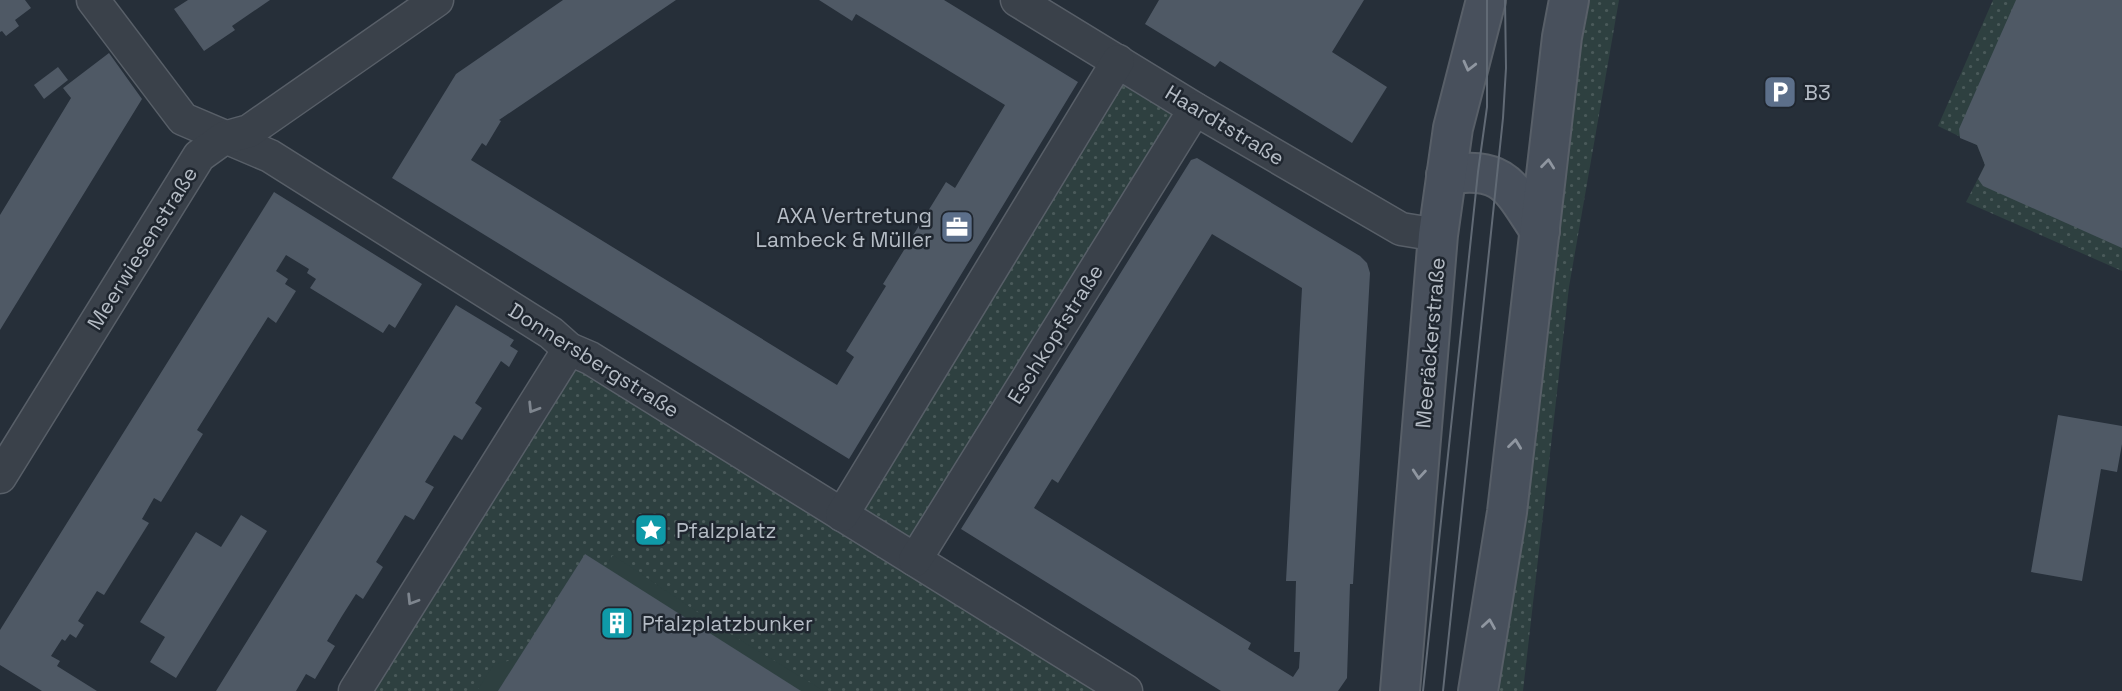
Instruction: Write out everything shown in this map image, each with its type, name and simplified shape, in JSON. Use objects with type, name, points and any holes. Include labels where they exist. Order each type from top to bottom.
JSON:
[{"type":"street","name":"Donnersbergstraße","points":[[93,0],[183,119],[270,156],[551,333],[569,349],[590,358],[1126,691]]},
{"type":"street","name":"Meerwiesenstraße","points":[[0,477],[199,156],[225,138],[249,131],[438,0]]},
{"type":"street","name":"Haardtstraße","points":[[1017,0],[1401,229],[1438,235]]},
{"type":"street","name":"Meeräckerstraße","points":[[1400,691],[1438,235],[1453,128],[1486,0]]},
{"type":"street","points":[[1478,691],[1507,512],[1562,37],[1569,0]]},
{"type":"street","points":[[842,516],[1118,61]]},
{"type":"street","name":"Eschkopfstraße","points":[[915,560],[1195,108]]},
{"type":"street","points":[[1446,175],[1478,172],[1496,177],[1514,191],[1540,231]]},
{"type":"street","points":[[355,691],[569,349]]},
{"type":"shaded area","points":[[1590,0],[1619,0],[1569,287],[1523,691],[1492,691],[1552,202]]},
{"type":"shaded area","points":[[1993,0],[2122,0],[2122,271],[1966,202],[1985,165],[1977,145],[1938,126]]},
{"type":"shaded area","name":"Pfalzplatz","points":[[1118,61],[1195,109],[915,560],[1126,691],[355,691],[569,349],[842,515]]},
{"type":"shaded area","name":"Pfalzplatzbunker","points":[[613,555],[727,632],[824,691],[477,691],[494,664],[550,652]]},
{"type":"building","points":[[0,0],[25,0],[31,8],[15,20],[19,26],[6,36],[0,32]]},
{"type":"building","points":[[188,0],[270,0],[232,26],[235,30],[204,51],[174,9]]},
{"type":"building","points":[[563,0],[676,0],[499,120],[501,121],[486,146],[482,143],[471,160],[837,385],[854,357],[846,351],[886,286],[883,284],[946,182],[955,188],[1005,105],[856,14],[852,21],[819,0],[944,0],[1078,82],[849,459],[392,178],[456,74]]},
{"type":"building","points":[[1159,0],[1364,0],[1332,52],[1387,87],[1352,143],[1220,61],[1215,67],[1145,24]]},
{"type":"building","points":[[2016,0],[2122,0],[2122,248],[1983,186],[1978,179],[1985,165],[1977,145],[1960,138],[1959,129]]},
{"type":"building","points":[[109,53],[142,99],[0,330],[0,215],[71,98],[63,88]]},
{"type":"building","points":[[58,67],[68,80],[44,99],[34,85]]},
{"type":"building","points":[[1197,158],[1360,256],[1367,263],[1370,273],[1353,584],[1350,584],[1347,678],[1338,691],[1221,691],[961,529],[1191,160]],"holes":[[[1212,234],[1302,288],[1286,581],[1296,581],[1294,652],[1300,652],[1299,668],[1293,677],[1248,649],[1251,643],[1034,508],[1052,479],[1058,483]]]},
{"type":"building","points":[[274,192],[422,284],[395,328],[389,324],[383,333],[310,288],[316,279],[307,273],[309,269],[286,255],[276,271],[288,279],[285,284],[296,291],[276,323],[268,317],[197,430],[203,434],[161,502],[154,498],[142,519],[149,523],[104,595],[97,591],[78,621],[84,625],[76,638],[70,634],[65,641],[62,639],[51,656],[60,661],[57,666],[97,691],[42,691],[0,665],[0,630]]},
{"type":"building","points":[[456,305],[514,340],[510,346],[518,351],[509,367],[501,361],[475,403],[482,408],[462,440],[454,435],[425,482],[434,487],[414,520],[405,515],[376,562],[383,567],[363,599],[356,594],[342,616],[327,641],[335,646],[315,679],[306,674],[296,691],[216,691]]},
{"type":"building","points":[[2058,415],[2122,426],[2117,472],[2101,469],[2082,581],[2031,572]]},
{"type":"building","points":[[241,515],[267,531],[176,678],[150,662],[165,637],[140,622],[196,532],[221,547]]},
{"type":"building","name":"Pfalzplatzbunker","points":[[585,554],[801,691],[498,691]]},
{"type":"tram line","points":[[1423,691],[1487,107],[1487,0]]},
{"type":"tram line","points":[[1443,691],[1503,118],[1506,68],[1505,0]]},
{"type":"place","name":"B3","points":[[1780,92]]},
{"type":"place","name":"AXA Vertretung Lambeck & Müller","points":[[957,227]]},
{"type":"place","name":"Pfalzplatz","points":[[651,530]]},
{"type":"place","name":"Pfalzplatzbunker","points":[[617,623]]}]
